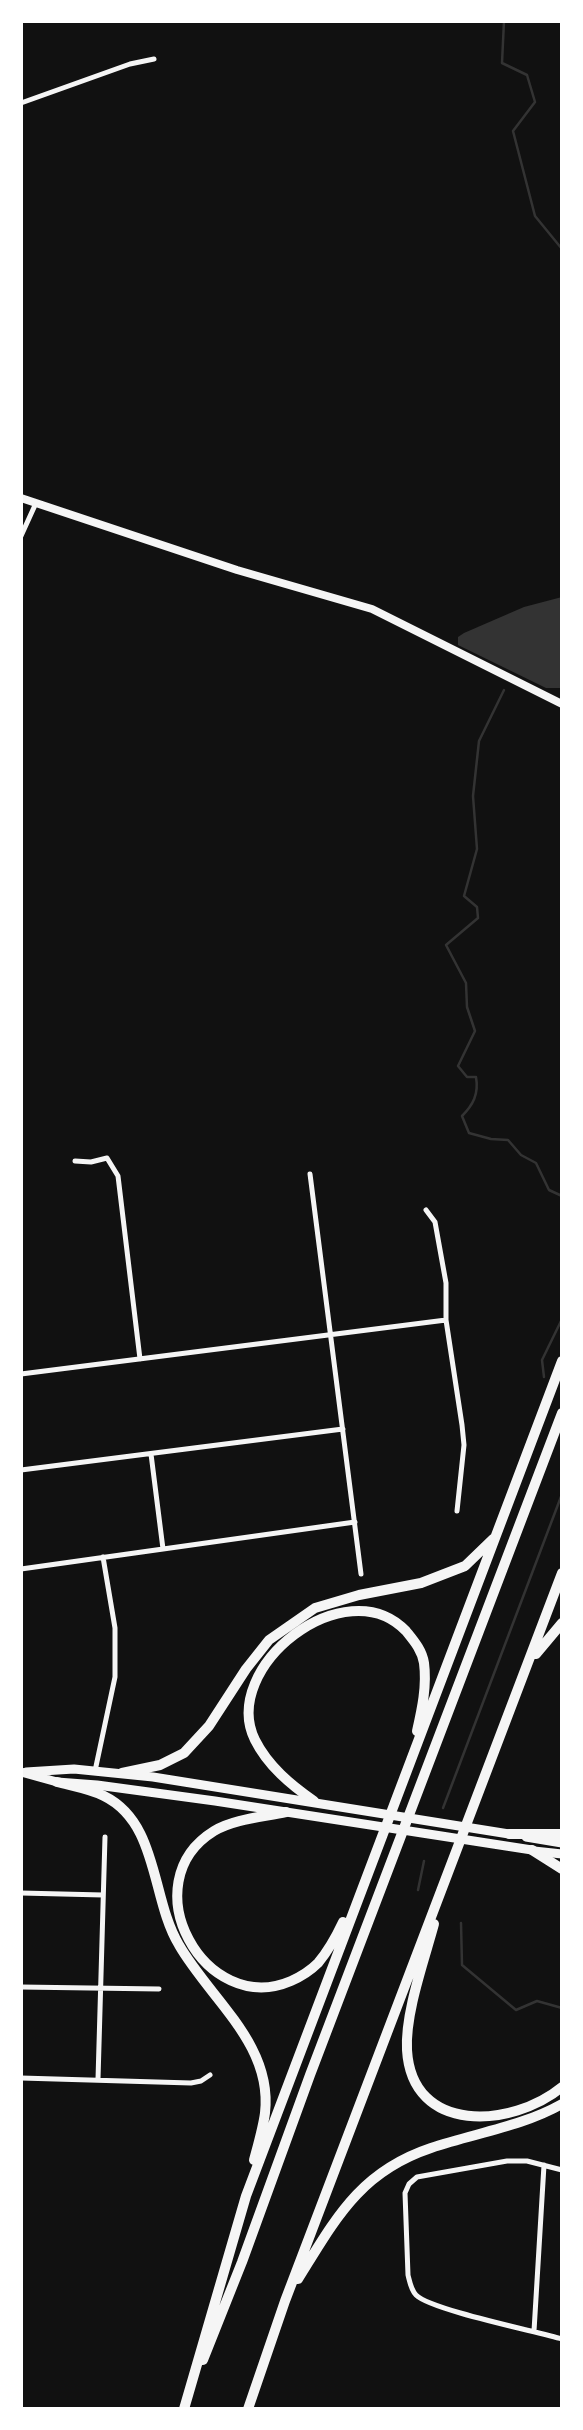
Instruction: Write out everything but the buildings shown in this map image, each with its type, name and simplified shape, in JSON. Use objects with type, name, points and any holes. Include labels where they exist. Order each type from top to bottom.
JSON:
[{"type":"highway","points":[[246,2196],[562,1361]]},
{"type":"highway","points":[[184,2409],[562,1413]]},
{"type":"highway","points":[[122,1773],[160,1765],[184,1753],[209,1726],[246,1669],[269,1640],[315,1608],[359,1595],[421,1583],[465,1566],[498,1534]]},
{"type":"highway","points":[[247,2409],[412,1962],[444,1885],[562,1573]]},
{"type":"highway","points":[[314,1801],[291,1785],[267,1758],[255,1739],[250,1723],[250,1707],[253,1689],[278,1648],[318,1620],[339,1612],[360,1609],[381,1613],[398,1623],[418,1644],[424,1661],[424,1697],[412,1757]]},
{"type":"highway","points":[[529,1662],[562,1623]]},
{"type":"highway","points":[[57,1782],[103,1796],[131,1818],[143,1838],[166,1918],[179,1946],[242,2032],[259,2062],[263,2078],[265,2113],[246,2196],[184,2409]]},
{"type":"highway","points":[[286,1812],[228,1824],[213,1832],[193,1849],[180,1872],[176,1896],[179,1917],[203,1960],[221,1975],[241,1985],[258,1988],[280,1985],[297,1978],[316,1965],[334,1941],[363,1881]]},
{"type":"highway","points":[[509,1834],[562,1834]]},
{"type":"highway","points":[[532,1850],[562,1869]]},
{"type":"highway","points":[[444,1885],[409,2022],[407,2048],[415,2079],[426,2094],[441,2106],[457,2114],[477,2118],[506,2115],[530,2107],[562,2087]]},
{"type":"highway","points":[[285,2301],[328,2229],[346,2204],[364,2186],[429,2148],[513,2125],[542,2115],[562,2104]]},
{"type":"main road","points":[[21,498],[237,570],[372,609],[562,704]]},
{"type":"main road","points":[[562,1843],[314,1801],[122,1773],[52,1769],[21,1772],[57,1782],[139,1790],[562,1854]]},
{"type":"street","points":[[21,103],[130,64],[153,59]]},
{"type":"street","points":[[21,536],[36,503]]},
{"type":"street","points":[[75,1161],[91,1162],[107,1158],[120,1183],[140,1359]]},
{"type":"street","points":[[310,1174],[361,1574]]},
{"type":"street","points":[[426,1210],[435,1222],[446,1283],[446,1320],[464,1445],[457,1511]]},
{"type":"street","points":[[21,1374],[446,1320]]},
{"type":"street","points":[[21,1470],[343,1429]]},
{"type":"street","points":[[151,1454],[163,1549]]},
{"type":"street","points":[[21,1569],[355,1522]]},
{"type":"street","points":[[95,1771],[115,1677],[115,1628],[103,1557]]},
{"type":"street","points":[[98,2079],[105,1838]]},
{"type":"street","points":[[21,1893],[103,1895]]},
{"type":"street","points":[[21,1987],[159,1989]]},
{"type":"street","points":[[21,2078],[191,2083],[201,2081],[210,2074]]},
{"type":"street","points":[[562,2170],[522,2161],[501,2161],[421,2176],[411,2181],[405,2197],[410,2282],[417,2296],[438,2306],[562,2339]]},
{"type":"street","points":[[534,2331],[544,2165]]},
{"type":"shaded area","points":[[562,597],[562,688],[546,688],[458,645],[458,637],[464,633],[524,607]]},
{"type":"waterway","points":[[504,21],[502,63],[527,75],[535,102],[513,131],[535,216],[562,249]]},
{"type":"waterway","points":[[504,690],[479,741],[473,796],[477,849],[464,896],[477,907],[478,918],[446,945],[466,983],[467,1007],[475,1031],[458,1066],[467,1077],[476,1077],[477,1083],[474,1099],[462,1116],[469,1133],[508,1140],[521,1155],[536,1163],[549,1190],[562,1196]]},
{"type":"waterway","points":[[544,1377],[542,1360],[562,1319]]},
{"type":"waterway","points":[[443,1808],[562,1494]]},
{"type":"waterway","points":[[418,1890],[424,1861]]},
{"type":"waterway","points":[[461,1923],[462,1965],[516,2010],[537,2001],[562,2008]]}]
